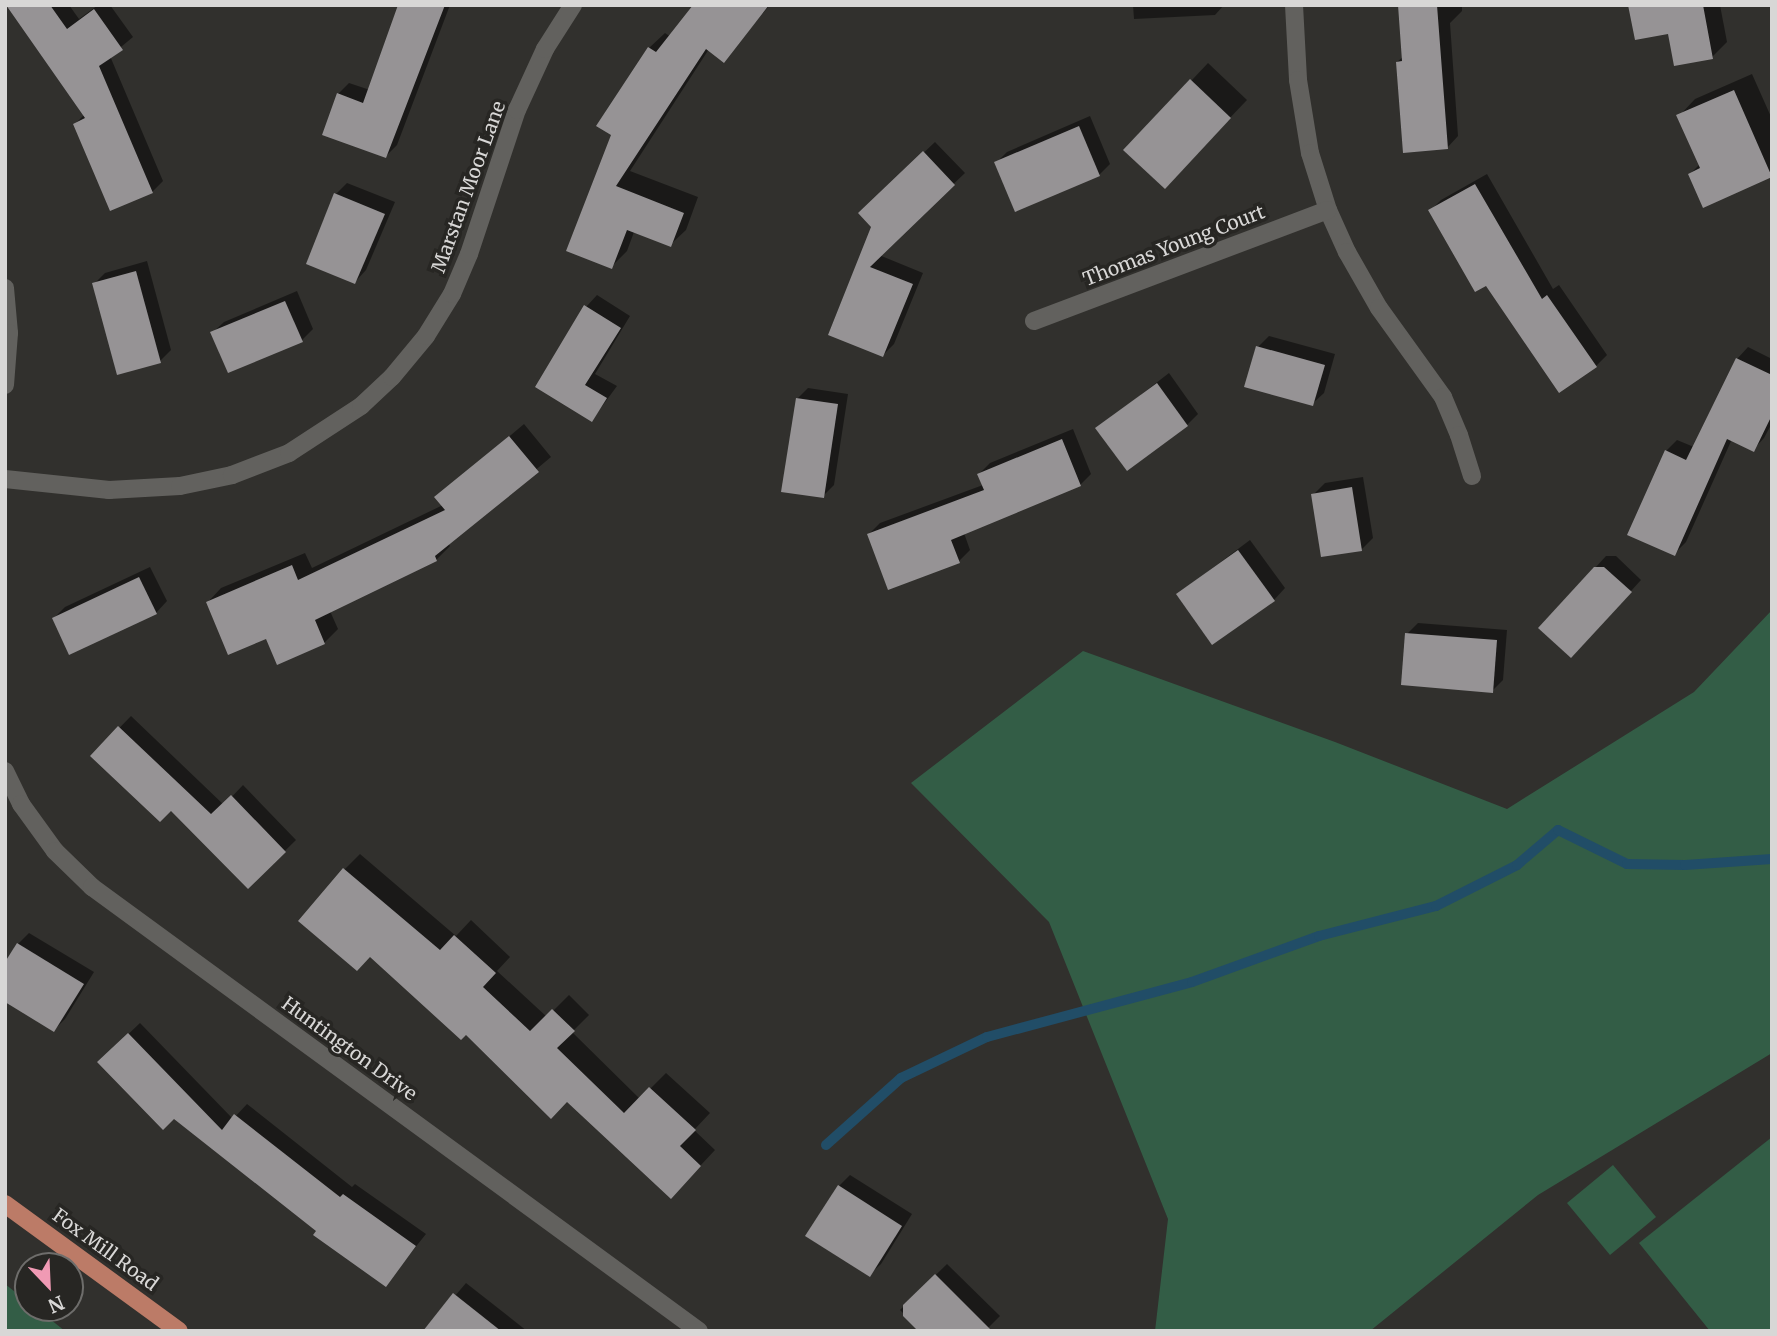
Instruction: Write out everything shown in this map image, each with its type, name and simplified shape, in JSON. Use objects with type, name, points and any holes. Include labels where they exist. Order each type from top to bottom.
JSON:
[{"type":"main road","name":"Fox Mill Road","points":[[5,1203],[179,1331]]},
{"type":"street","name":"Marstan Moor Lane","points":[[5,479],[109,490],[180,486],[232,475],[289,453],[361,406],[393,377],[426,336],[452,294],[469,254],[517,110],[545,49],[573,5]]},
{"type":"street","points":[[1294,5],[1298,80],[1310,153],[1328,210],[1347,252],[1379,308],[1443,397],[1472,476]]},
{"type":"street","name":"Thomas Young Court","points":[[1034,321],[1328,210]]},
{"type":"street","points":[[5,289],[9,333],[5,385]]},
{"type":"street","name":"Huntington Drive","points":[[5,771],[21,804],[55,851],[92,887],[699,1331]]},
{"type":"green space","points":[[1772,610],[1772,1053],[1538,1195],[1370,1331],[1155,1331],[1168,1219],[1049,922],[911,783],[1083,651],[1335,742],[1507,809],[1694,692]]},
{"type":"green space","points":[[1772,1137],[1772,1331],[1710,1331],[1639,1243]]},
{"type":"green space","points":[[1613,1165],[1656,1217],[1610,1255],[1567,1203]]},
{"type":"green space","points":[[5,1284],[14,1291],[14,1322],[54,1322],[65,1331],[5,1331]]},
{"type":"building","points":[[6,5],[50,5],[67,29],[94,9],[123,50],[99,66],[153,193],[110,211],[73,124],[85,118]]},
{"type":"building","points":[[398,5],[445,5],[386,158],[322,135],[337,93],[363,103]]},
{"type":"building","points":[[693,5],[769,5],[724,63],[706,49],[616,186],[684,213],[671,247],[627,230],[612,269],[566,251],[611,135],[596,126],[648,47],[656,52]]},
{"type":"building","points":[[1398,5],[1437,5],[1448,149],[1403,153],[1396,62],[1402,61]]},
{"type":"building","points":[[1628,5],[1703,5],[1713,59],[1674,66],[1668,34],[1635,40]]},
{"type":"building","points":[[1190,79],[1231,118],[1165,189],[1123,150]]},
{"type":"building","points":[[1734,90],[1772,177],[1703,208],[1688,174],[1700,168],[1676,115]]},
{"type":"building","points":[[1079,126],[1100,176],[1015,212],[994,162]]},
{"type":"building","points":[[923,151],[955,185],[870,267],[913,284],[883,357],[828,335],[871,227],[858,213]]},
{"type":"building","points":[[1475,184],[1542,299],[1547,295],[1597,367],[1559,393],[1486,286],[1475,292],[1428,210]]},
{"type":"building","points":[[334,193],[385,214],[355,284],[306,264]]},
{"type":"building","points":[[136,271],[161,363],[117,375],[92,283]]},
{"type":"building","points":[[285,301],[303,342],[228,373],[210,332]]},
{"type":"building","points":[[584,305],[621,328],[585,385],[607,398],[592,422],[535,387]]},
{"type":"building","points":[[1256,346],[1325,365],[1313,406],[1244,387]]},
{"type":"building","points":[[1736,358],[1772,375],[1772,415],[1754,452],[1727,439],[1675,556],[1627,535],[1665,450],[1686,460]]},
{"type":"building","points":[[1157,383],[1188,426],[1127,471],[1095,428]]},
{"type":"building","points":[[796,398],[838,404],[824,498],[781,492]]},
{"type":"building","points":[[509,436],[539,472],[435,556],[437,561],[315,620],[325,644],[277,665],[266,639],[228,655],[206,602],[292,565],[298,580],[445,510],[434,497]]},
{"type":"building","points":[[1062,439],[1081,486],[951,540],[960,563],[888,590],[867,534],[984,490],[977,474]]},
{"type":"building","points":[[1352,487],[1362,551],[1321,557],[1311,494]]},
{"type":"building","points":[[1238,550],[1275,601],[1212,645],[1176,594]]},
{"type":"building","points":[[1594,567],[1604,567],[1632,592],[1571,658],[1538,628]]},
{"type":"building","points":[[139,577],[157,614],[69,655],[52,618]]},
{"type":"building","points":[[1405,633],[1497,640],[1493,693],[1401,685]]},
{"type":"building","points":[[118,726],[211,814],[231,795],[286,852],[248,889],[171,811],[160,822],[90,756]]},
{"type":"building","points":[[343,868],[440,950],[454,935],[496,973],[483,987],[530,1031],[552,1009],[575,1031],[557,1048],[624,1113],[649,1087],[696,1130],[680,1146],[701,1166],[671,1199],[567,1102],[551,1119],[466,1035],[461,1040],[370,957],[357,971],[298,921]]},
{"type":"building","points":[[17,943],[84,984],[54,1032],[5,1002],[5,962]]},
{"type":"building","points":[[128,1033],[222,1130],[234,1114],[340,1197],[343,1194],[416,1246],[386,1287],[313,1235],[316,1231],[174,1119],[163,1130],[97,1062]]},
{"type":"building","points":[[838,1185],[902,1226],[870,1277],[805,1236]]},
{"type":"building","points":[[935,1274],[992,1331],[918,1331],[903,1316],[903,1305]]},
{"type":"building","points":[[453,1293],[501,1331],[423,1331]]},
{"type":"waterway","points":[[826,1145],[901,1078],[987,1037],[1192,982],[1319,936],[1436,906],[1517,865],[1558,830],[1627,864],[1685,865],[1772,859]]}]
